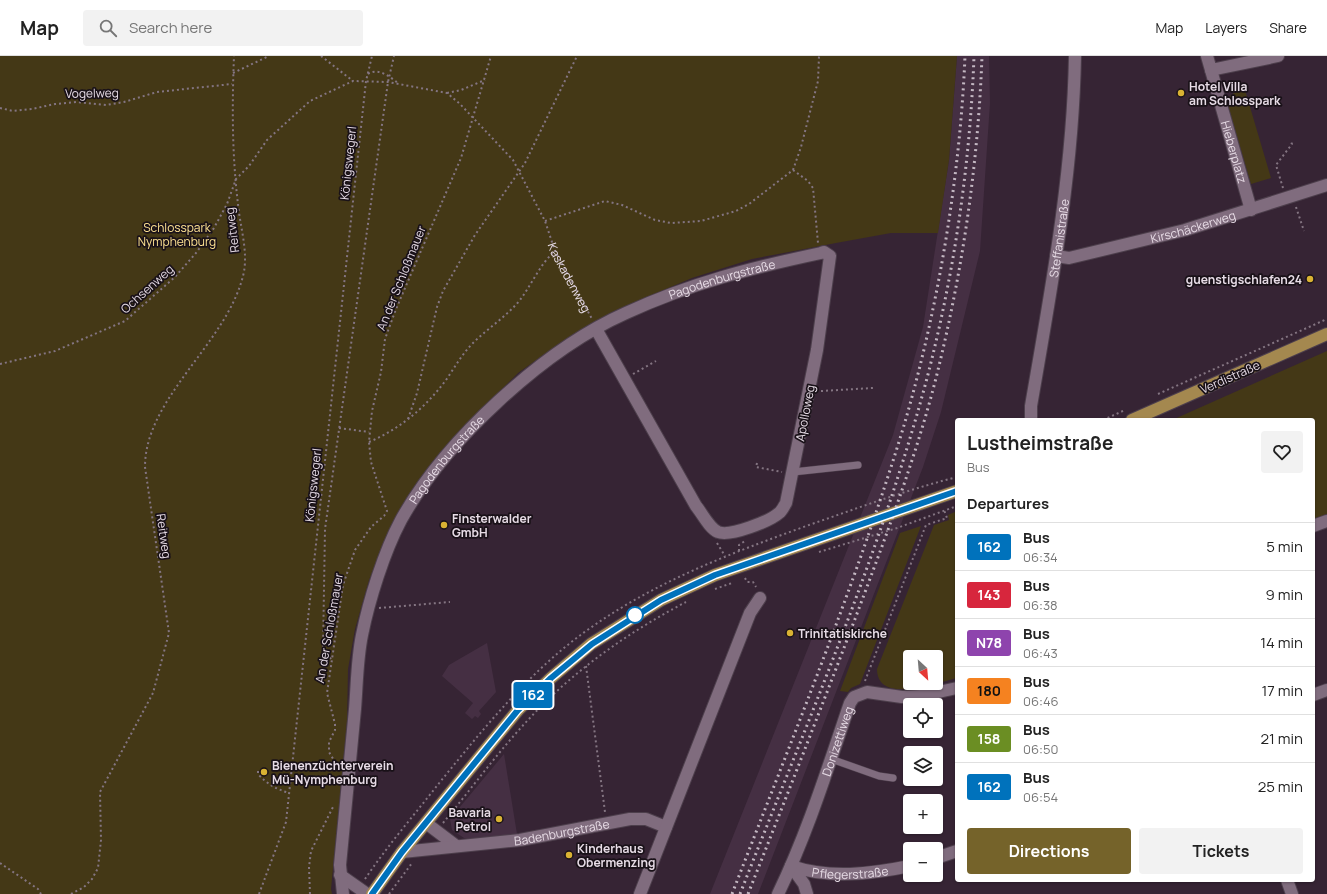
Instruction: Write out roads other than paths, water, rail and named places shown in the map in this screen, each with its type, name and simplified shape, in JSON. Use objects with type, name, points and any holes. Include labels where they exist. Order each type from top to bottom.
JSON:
[{"type":"main road","name":"Verdistraße","points":[[1137,418],[1327,334]]},
{"type":"main road","points":[[372,894],[402,852],[518,710],[551,678],[592,644],[627,620],[661,600],[715,575],[955,492]]},
{"type":"street","name":"Steffanistraße","points":[[1031,418],[1031,406],[1056,256],[1072,136],[1075,56]]},
{"type":"street","name":"Hieberplatz","points":[[1207,56],[1250,210]]},
{"type":"street","points":[[1211,70],[1278,56]]},
{"type":"street","name":"Kirschäckerweg","points":[[1056,256],[1069,258],[1185,230],[1327,185]]},
{"type":"street","name":"Pagodenburgstraße","points":[[343,894],[340,875],[362,636],[380,570],[400,522],[413,500],[444,460],[470,430],[532,372],[564,349],[596,329],[624,314],[713,278],[821,253]]},
{"type":"street","name":"Apolloweg","points":[[596,329],[696,506],[711,526],[718,532],[728,533],[740,530],[768,520],[780,513],[786,502],[793,473],[831,259],[828,254],[821,253]]},
{"type":"street","points":[[1315,525],[1327,521]]},
{"type":"street","points":[[640,894],[750,613],[760,598]]},
{"type":"street","name":"Donizettiweg","points":[[778,894],[792,866],[850,703],[854,697],[860,693],[878,692],[902,697],[920,696],[955,688]]},
{"type":"street","points":[[1315,694],[1327,690]]},
{"type":"street","name":"Badenburgstraße","points":[[402,852],[520,840],[630,818],[646,819],[666,827]]},
{"type":"street","points":[[426,823],[455,846]]},
{"type":"street","points":[[943,856],[955,852]]},
{"type":"street","points":[[792,866],[804,884],[807,894]]},
{"type":"street","name":"Pflegerstraße","points":[[792,866],[810,873],[855,874],[903,867]]},
{"type":"street","points":[[340,875],[363,891]]},
{"type":"street","points":[[1287,882],[1292,894]]},
{"type":"lane","points":[[793,473],[858,466]]},
{"type":"lane","points":[[831,759],[879,776],[893,778]]},
{"type":"railway","points":[[732,894],[843,607],[883,491],[915,387],[945,246],[958,150],[965,56]]},
{"type":"railway","points":[[740,894],[864,576],[907,447],[926,382],[945,301],[959,220],[969,138],[974,56]]},
{"type":"railway","points":[[748,894],[829,688],[877,560],[898,502],[927,412],[945,342],[961,261],[977,138],[982,56]]},
{"type":"place","name":"Hotel Villa am Schlosspark","points":[[1181,93]]},
{"type":"place","name":"guenstigschlafen24","points":[[1310,279]]},
{"type":"place","name":"Finsterwalder GmbH","points":[[444,525]]},
{"type":"place","name":"Trinitatiskirche","points":[[790,633]]},
{"type":"place","name":"Bienenzüchterverein Mü-Nymphenburg","points":[[264,772]]},
{"type":"place","name":"Bavaria Petrol","points":[[499,819]]},
{"type":"place","name":"Kinderhaus Obermenzing","points":[[569,855]]},
{"type":"park label","name":"Schlosspark Nymphenburg","points":[[177,234]]}]
